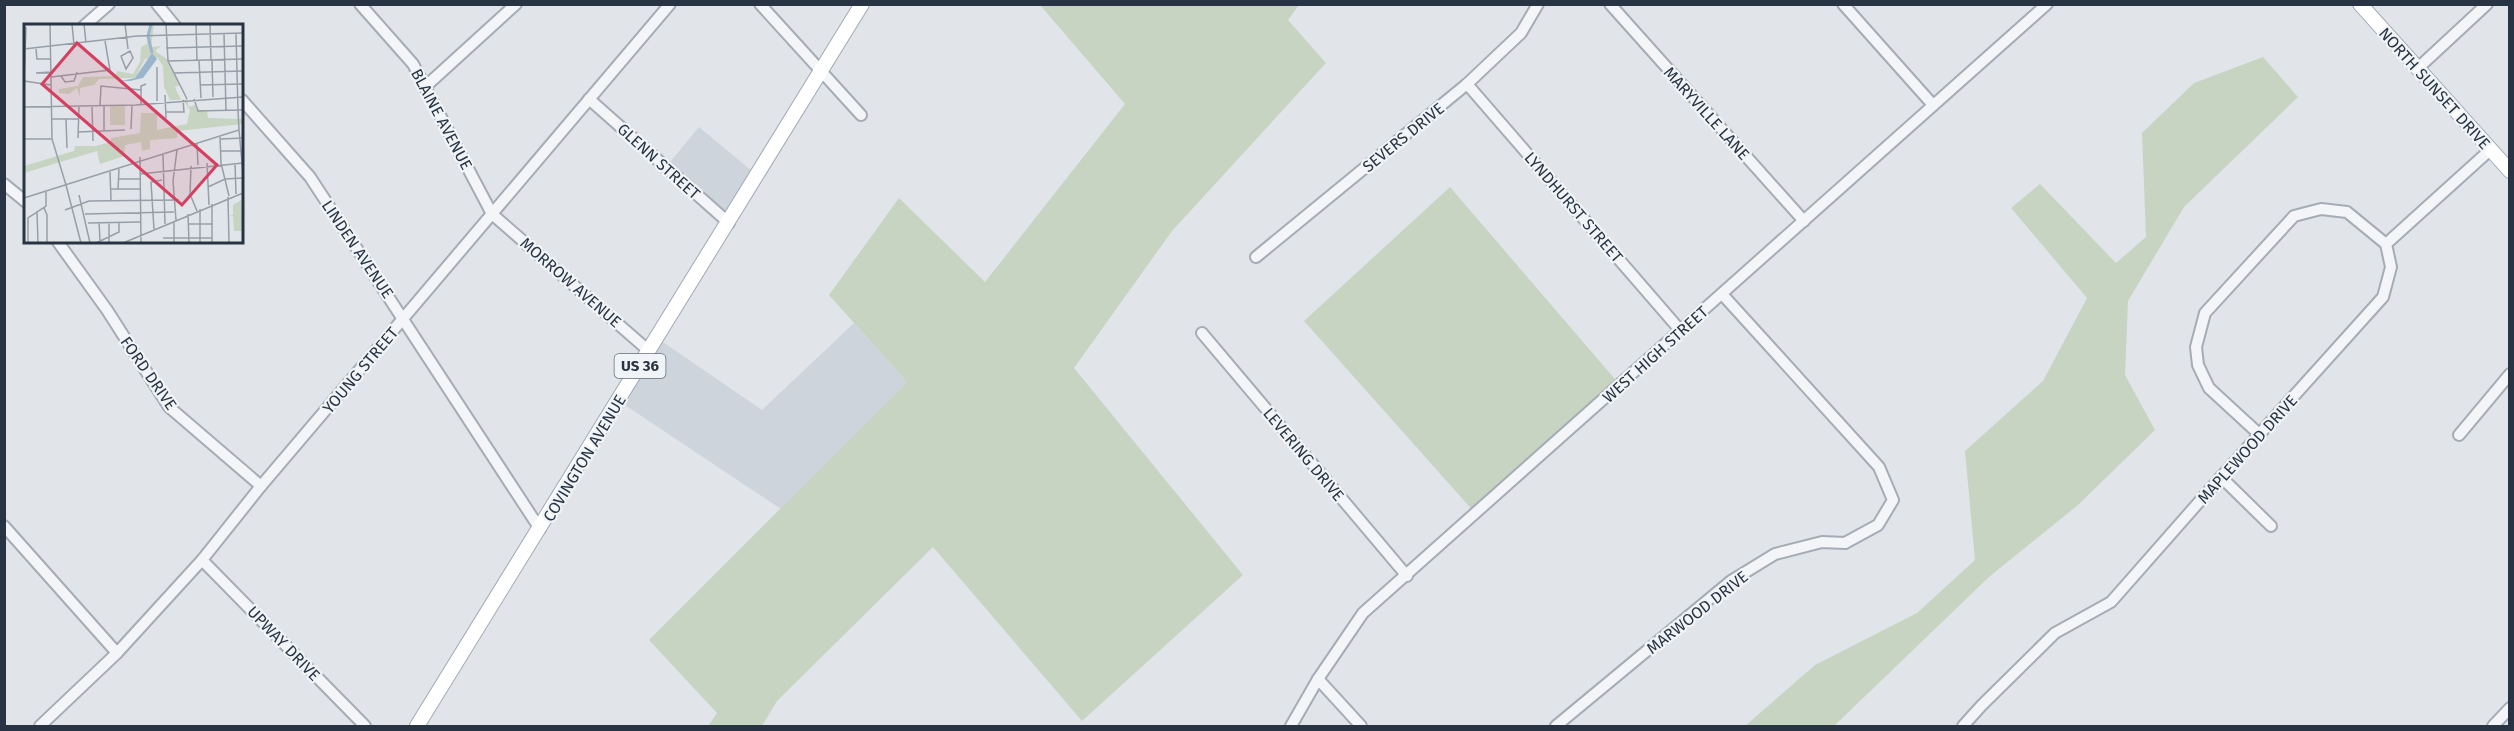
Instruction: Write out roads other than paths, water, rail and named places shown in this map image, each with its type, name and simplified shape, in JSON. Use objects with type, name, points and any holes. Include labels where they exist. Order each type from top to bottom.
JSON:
[{"type":"main road","name":"COVINGTON AVENUE","points":[[417,726],[540,530],[862,4]]},
{"type":"main road","name":"NORTH SUNSET DRIVE","points":[[2360,4],[2510,171]]},
{"type":"street","points":[[86,24],[109,4]]},
{"type":"street","points":[[157,4],[173,24]]},
{"type":"street","name":"BLAINE AVENUE","points":[[360,4],[413,64],[492,214]]},
{"type":"street","points":[[426,86],[516,4]]},
{"type":"street","name":"YOUNG STREET","points":[[40,726],[117,653],[202,560],[261,486],[670,4]]},
{"type":"street","points":[[760,4],[861,115]]},
{"type":"street","name":"SEVERS DRIVE","points":[[1256,257],[1467,84],[1521,33],[1538,4]]},
{"type":"street","name":"MARYVILLE LANE","points":[[1610,4],[1804,221]]},
{"type":"street","points":[[1843,4],[1933,105]]},
{"type":"street","name":"WEST HIGH STREET","points":[[1291,726],[1318,679],[1363,613],[2047,4]]},
{"type":"street","points":[[2417,69],[2487,4]]},
{"type":"street","name":"LYNDHURST STREET","points":[[1467,84],[1680,330]]},
{"type":"street","name":"GLENN STREET","points":[[589,99],[729,223]]},
{"type":"street","name":"LINDEN AVENUE","points":[[243,101],[310,177],[540,530]]},
{"type":"street","points":[[2259,434],[2209,388],[2198,365],[2196,346],[2205,313],[2294,216],[2321,209],[2347,212],[2386,244],[2490,150]]},
{"type":"street","points":[[4,184],[24,200]]},
{"type":"street","name":"MORROW AVENUE","points":[[492,214],[649,351]]},
{"type":"street","name":"FORD DRIVE","points":[[59,243],[107,310],[169,407],[261,486]]},
{"type":"street","name":"MAPLEWOOD DRIVE","points":[[1963,726],[2055,633],[2111,603],[2259,434],[2384,297],[2391,267],[2386,244]]},
{"type":"street","name":"MARWOOD DRIVE","points":[[1556,726],[1731,581],[1775,554],[1822,542],[1845,543],[1878,525],[1893,500],[1879,467],[1722,294]]},
{"type":"street","name":"LEVERING DRIVE","points":[[1202,333],[1407,576]]},
{"type":"street","points":[[2459,435],[2510,374]]},
{"type":"street","points":[[2221,477],[2271,526]]},
{"type":"street","points":[[4,526],[117,653]]},
{"type":"street","name":"UPWAY DRIVE","points":[[202,560],[365,726]]},
{"type":"street","points":[[1318,679],[1361,726]]},
{"type":"street","points":[[2493,726],[2510,708]]}]
